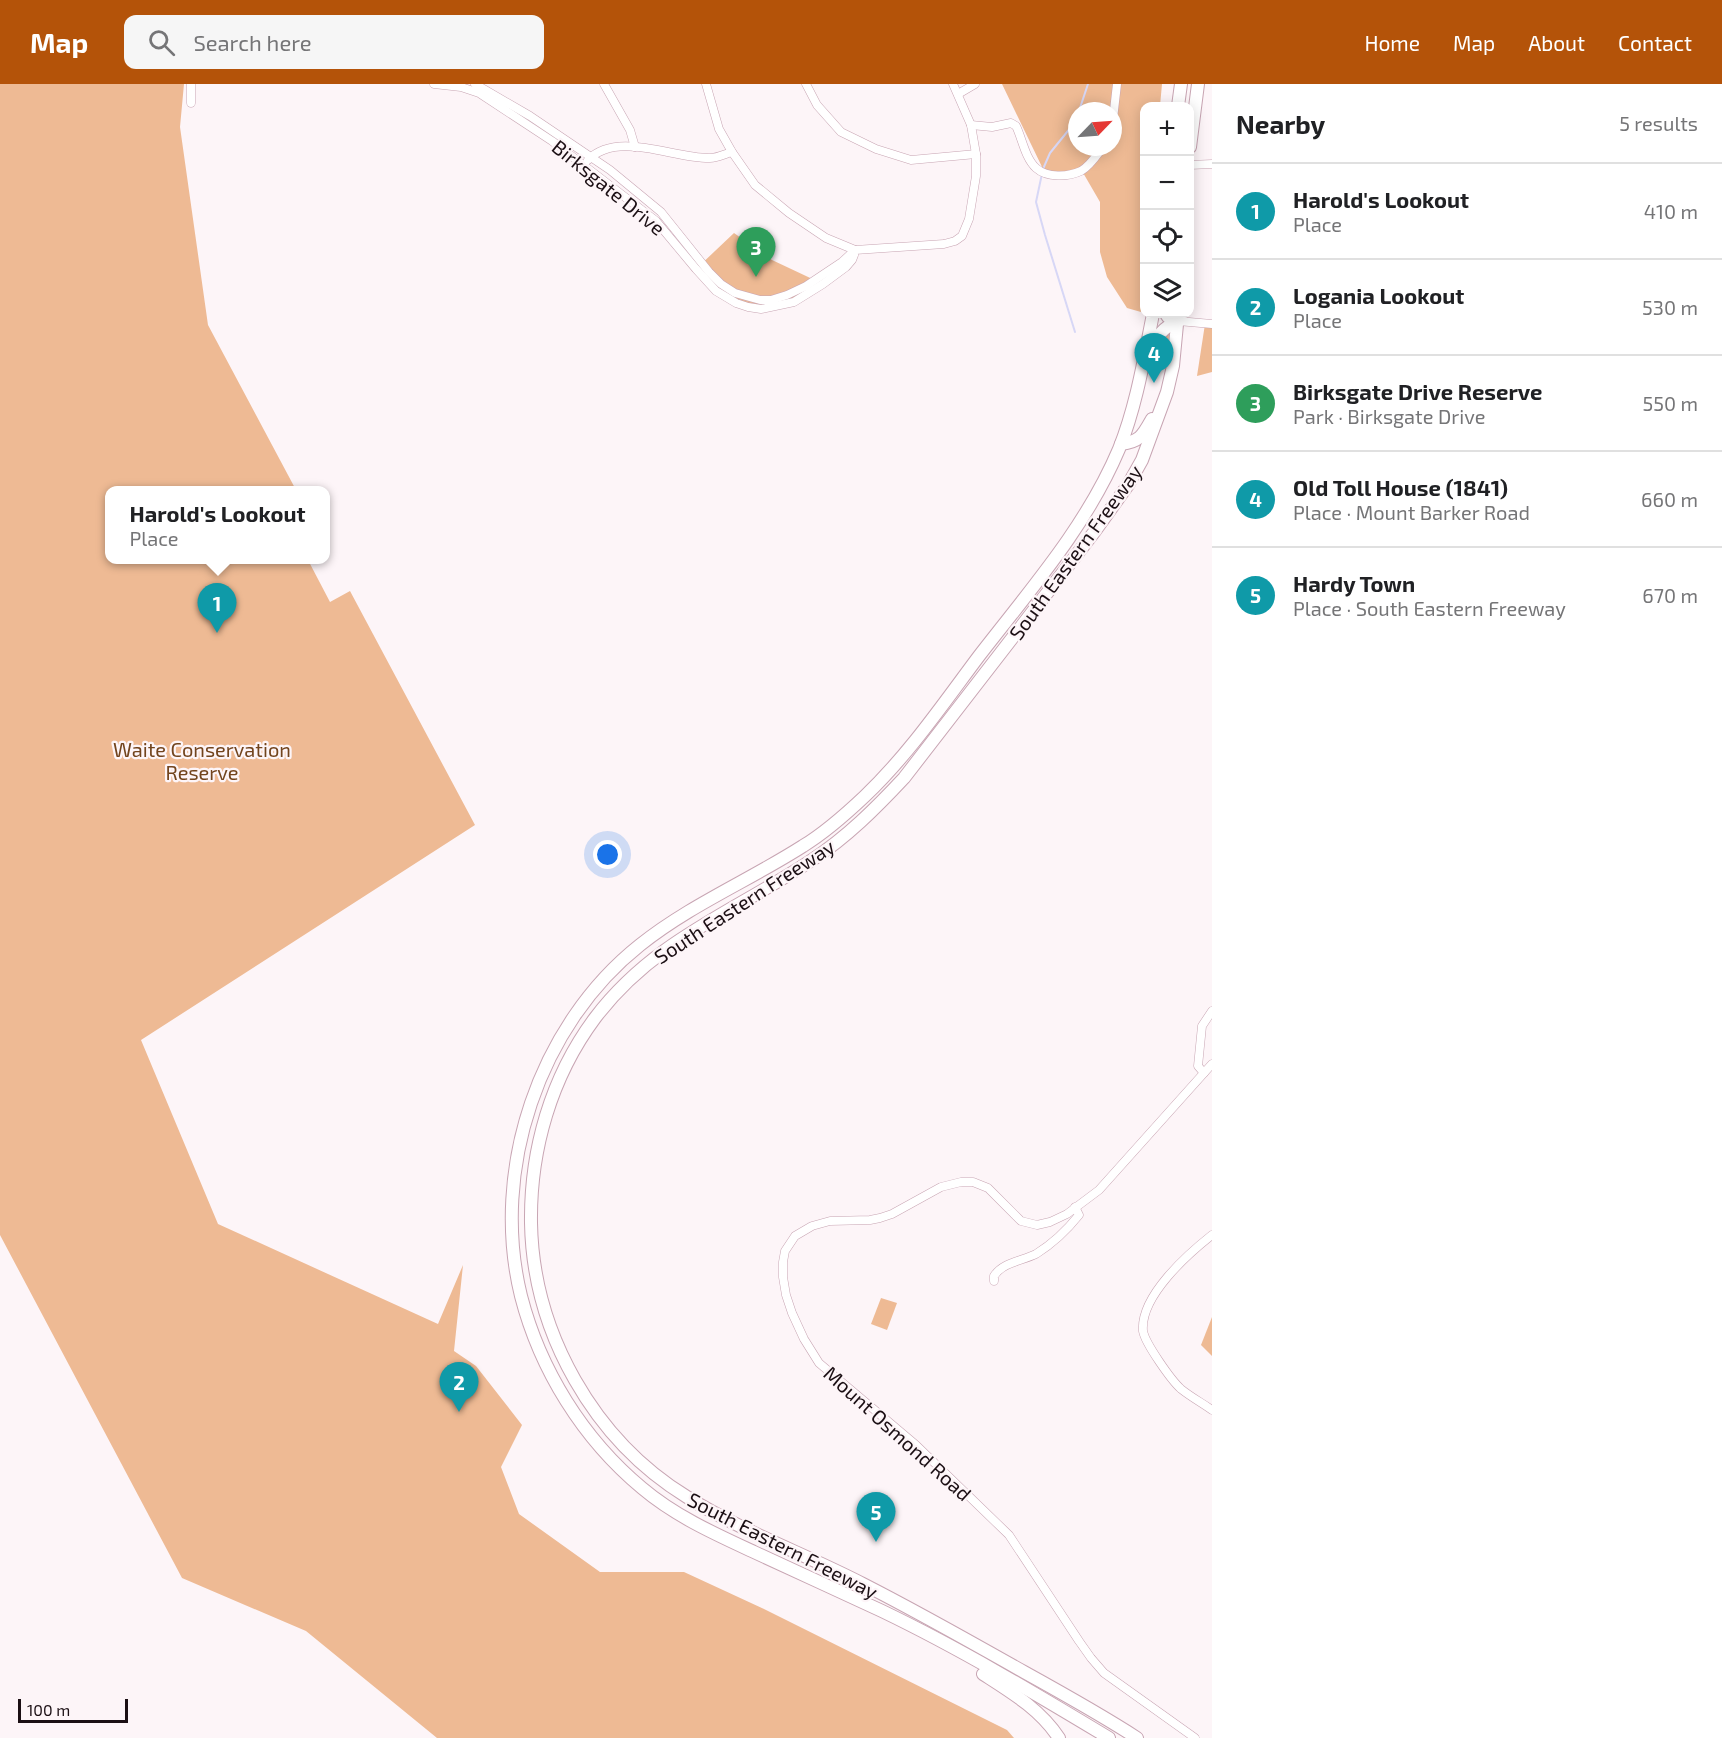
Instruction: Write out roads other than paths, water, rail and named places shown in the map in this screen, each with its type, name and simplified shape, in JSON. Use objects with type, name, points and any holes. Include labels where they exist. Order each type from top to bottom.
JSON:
[{"type":"highway","points":[[1179,102],[1181,84]]},
{"type":"highway","points":[[1194,116],[1198,84]]},
{"type":"highway","points":[[1145,356],[1152,318]]},
{"type":"highway","points":[[1145,356],[1158,335],[1177,318]]},
{"type":"highway","points":[[1121,444],[1141,438],[1167,392],[1173,366],[1178,318]]},
{"type":"highway","name":"South Eastern Freeway","points":[[1109,1738],[957,1651],[887,1614],[709,1531],[675,1512],[643,1489],[589,1434],[548,1369],[521,1295],[514,1256],[512,1218],[514,1178],[520,1141],[535,1092],[555,1049],[586,1001],[612,971],[640,945],[705,902],[807,844],[839,820],[868,793],[920,734],[1040,579],[1086,514],[1121,444],[1145,356]]},
{"type":"highway","name":"South Eastern Freeway","points":[[1137,1738],[999,1657],[877,1592],[717,1515],[684,1496],[653,1473],[624,1447],[599,1417],[577,1385],[560,1350],[546,1314],[536,1276],[531,1237],[531,1199],[536,1160],[547,1112],[573,1052],[595,1018],[648,962],[712,918],[815,859],[877,807],[904,778],[1095,531],[1135,473],[1152,436],[1167,392]]},
{"type":"highway","points":[[887,1614],[1025,1701],[1059,1738]]},
{"type":"highway","points":[[1118,1726],[1145,1738]]},
{"type":"street","points":[[191,84],[191,103]]},
{"type":"street","name":"Birksgate Drive","points":[[434,84],[461,87],[479,93],[552,141],[656,220],[716,291],[736,303],[761,309],[794,302],[846,267],[852,260],[855,250]]},
{"type":"street","name":"Birksgate Drive","points":[[476,84],[530,116],[610,170],[661,212],[709,272],[735,293],[760,300],[771,300],[786,295],[806,286],[833,269],[855,250]]},
{"type":"street","points":[[604,84],[630,130],[634,147]]},
{"type":"street","points":[[706,84],[719,129],[755,185],[789,213],[826,238],[855,250],[944,243],[955,241],[962,236],[969,219],[976,176],[976,154],[971,125],[953,84]]},
{"type":"street","points":[[806,84],[817,105],[841,132],[876,149],[911,160],[976,154]]},
{"type":"street","points":[[958,94],[975,84]]},
{"type":"street","points":[[1115,102],[1117,84]]},
{"type":"street","points":[[971,125],[992,127],[1011,123],[1016,126],[1029,158],[1036,168],[1044,172],[1063,176],[1082,170],[1095,156]]},
{"type":"street","points":[[583,166],[591,157],[618,147],[634,147],[711,159],[732,152]]},
{"type":"street","points":[[1194,165],[1212,164]]},
{"type":"street","points":[[1183,318],[1212,324]]},
{"type":"street","points":[[1204,1072],[1198,1066],[1202,1026],[1212,1011]]},
{"type":"street","name":"Mount Osmond Road","points":[[1195,1738],[1104,1673],[1085,1650],[1009,1535],[916,1444],[819,1363],[804,1340],[786,1295],[782,1269],[785,1251],[795,1236],[807,1228],[822,1222],[880,1218],[892,1214],[941,1187],[967,1181],[988,1188],[1017,1218],[1031,1224],[1050,1222],[1099,1190],[1212,1064]]},
{"type":"street","points":[[994,1281],[993,1276],[997,1270],[1035,1254],[1056,1239],[1079,1215],[1076,1207]]},
{"type":"street","points":[[1212,1234],[1158,1288],[1148,1309],[1143,1328],[1146,1341],[1179,1387],[1212,1410]]},
{"type":"waterway","points":[[1082,102],[1088,84]]},
{"type":"waterway","points":[[1068,131],[1050,153],[1043,169],[1036,202],[1075,332]]},
{"type":"place","name":"Birksgate Drive Reserve","points":[[756,277]]},
{"type":"place","name":"Old Toll House (1841)","points":[[1154,383]]},
{"type":"place","name":"Harold's Lookout","points":[[217,633]]},
{"type":"place","name":"Logania Lookout","points":[[459,1412]]},
{"type":"place","name":"Hardy Town","points":[[876,1542]]},
{"type":"park label","name":"Waite Conservation Reserve","points":[[202,760]]}]
